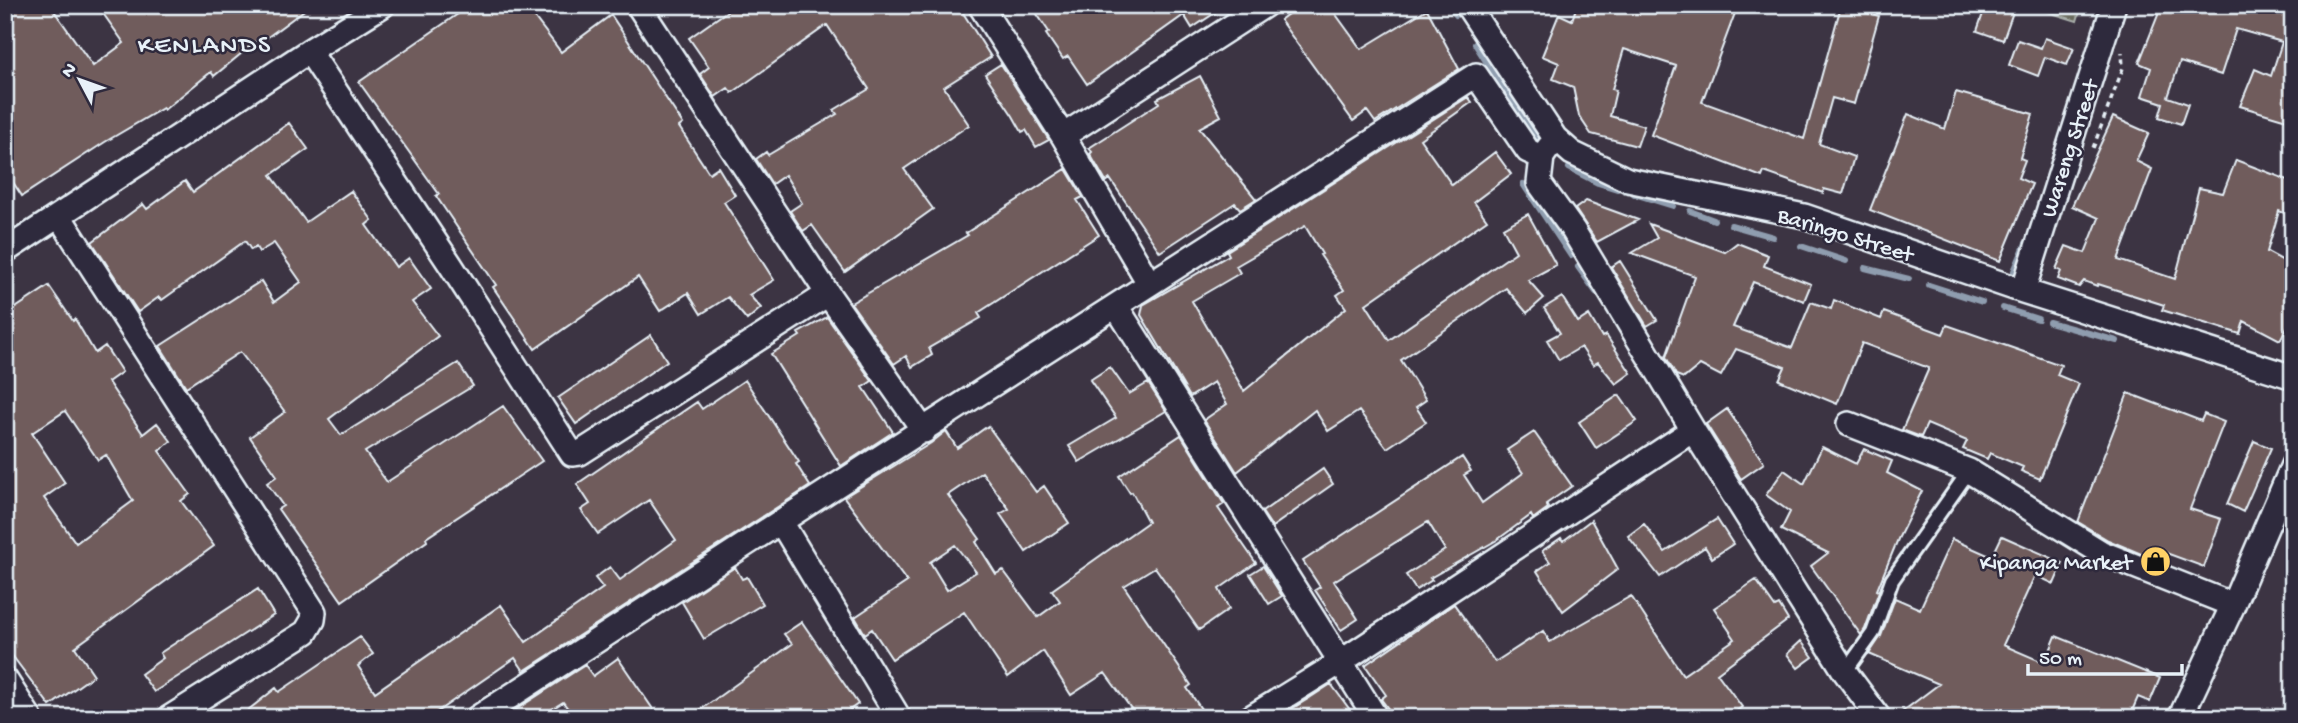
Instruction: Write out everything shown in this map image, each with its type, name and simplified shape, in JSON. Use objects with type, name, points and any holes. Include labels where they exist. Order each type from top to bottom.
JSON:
[{"type":"street","points":[[5,251],[383,5]]},
{"type":"street","points":[[638,5],[828,294],[923,431]]},
{"type":"street","points":[[981,5],[1063,136],[1149,283]]},
{"type":"street","points":[[1063,136],[1265,5]]},
{"type":"street","name":"Baringo Street","points":[[1466,5],[1555,138],[1572,153],[1628,180],[1804,216],[2023,291],[2293,377]]},
{"type":"street","name":"Wareng Street","points":[[2023,291],[2114,5]]},
{"type":"street","points":[[309,51],[572,454],[580,453],[828,294]]},
{"type":"street","points":[[477,718],[1476,75],[1528,151],[1542,158]]},
{"type":"street","points":[[1555,138],[1542,158],[1539,183],[1573,230],[1693,430],[1845,672],[1879,718]]},
{"type":"street","points":[[60,216],[314,612],[306,632],[169,718]]},
{"type":"street","points":[[1116,306],[1376,718]]},
{"type":"street","points":[[1849,424],[1969,471],[2102,553],[2233,605]]},
{"type":"street","points":[[1250,718],[1339,663],[1693,430]]},
{"type":"street","points":[[2180,718],[2233,605],[2293,465]]},
{"type":"street","points":[[781,522],[899,718]]},
{"type":"street","points":[[5,679],[30,718]]},
{"type":"lane","points":[[1845,672],[1873,633],[1892,580],[1969,471]]},
{"type":"green space","points":[[2026,5],[2082,5],[2077,21]]},
{"type":"building","points":[[5,5],[50,5],[93,66],[124,43],[97,5],[311,5],[261,42],[259,39],[214,76],[211,72],[164,110],[163,108],[105,142],[22,196],[5,170]]},
{"type":"building","points":[[471,5],[525,5],[561,52],[611,15],[683,124],[679,127],[709,173],[718,167],[735,195],[724,202],[774,280],[749,295],[761,308],[747,320],[728,297],[701,314],[688,293],[660,311],[638,277],[535,349],[436,196],[439,194],[359,82]]},
{"type":"building","points":[[736,5],[958,5],[991,57],[944,87],[969,125],[904,169],[933,209],[845,272],[812,225],[803,231],[790,211],[802,203],[785,175],[772,184],[756,159],[766,152],[768,155],[837,114],[834,110],[869,89],[827,25],[732,93],[728,88],[715,97],[700,74],[709,67],[689,38]]},
{"type":"building","points":[[1031,5],[1227,5],[1192,28],[1184,15],[1087,84],[1068,56],[1063,59]]},
{"type":"building","points":[[1300,5],[1329,5],[1361,49],[1427,9],[1459,69],[1375,122],[1367,111],[1353,121],[1280,20]]},
{"type":"building","points":[[1577,5],[1738,5],[1702,102],[1804,139],[1841,6],[1879,16],[1854,104],[1832,98],[1819,144],[1854,157],[1843,194],[1824,189],[1823,193],[1764,172],[1762,177],[1651,135],[1676,66],[1624,49],[1612,89],[1616,90],[1610,116],[1644,126],[1637,146],[1591,134],[1579,116],[1573,87],[1553,79],[1559,63],[1542,56],[1559,14],[1572,20]]},
{"type":"building","points":[[1986,5],[2013,12],[2003,40],[1977,31]]},
{"type":"building","points":[[2162,5],[2293,5],[2293,122],[2240,106],[2255,69],[2271,76],[2282,42],[2236,29],[2221,75],[2180,62],[2168,97],[2188,104],[2181,124],[2159,117],[2163,103],[2142,96],[2151,68],[2139,63]]},
{"type":"building","points":[[2045,38],[2074,48],[2067,65],[2045,57],[2038,76],[2009,65],[2018,40],[2041,48]]},
{"type":"building","points":[[1001,64],[1049,140],[1036,147],[1026,130],[1022,132],[985,74]]},
{"type":"building","points":[[1200,76],[1221,116],[1199,128],[1256,199],[1240,209],[1235,203],[1160,252],[1110,179],[1106,182],[1089,148],[1159,103],[1157,99]]},
{"type":"building","points":[[1956,92],[2033,114],[2020,158],[2025,160],[2018,178],[2032,184],[2000,261],[1870,210],[1908,114],[1945,129]]},
{"type":"building","points":[[1468,97],[1472,102],[1420,139],[1452,185],[1495,152],[1511,174],[1474,202],[1487,220],[1366,304],[1389,340],[1516,252],[1503,228],[1528,214],[1556,265],[1528,280],[1544,298],[1527,313],[1506,288],[1401,360],[1426,400],[1416,407],[1426,422],[1387,448],[1359,411],[1328,431],[1315,410],[1237,472],[1204,420],[1227,404],[1214,382],[1190,397],[1141,315],[1143,305],[1229,255],[1227,251]],"holes":[[[1305,226],[1322,254],[1320,255],[1344,290],[1337,295],[1346,308],[1244,391],[1192,301],[1240,273],[1236,266]]]},
{"type":"building","points":[[2113,117],[2149,133],[2136,161],[2152,169],[2118,260],[2175,279],[2199,188],[2223,193],[2236,160],[2293,182],[2293,216],[2279,211],[2267,252],[2293,266],[2293,316],[2280,340],[2244,321],[2240,334],[2162,310],[2164,305],[2098,284],[2097,286],[2084,281],[2079,287],[2058,279],[2061,271],[2056,269],[2066,246],[2085,253],[2099,218],[2072,206]]},
{"type":"building","points":[[289,123],[308,149],[271,175],[306,222],[351,191],[372,220],[366,225],[396,267],[409,258],[431,289],[412,302],[438,336],[329,419],[341,435],[458,363],[473,386],[365,452],[387,482],[503,406],[542,461],[426,538],[427,541],[342,601],[278,509],[283,506],[267,483],[277,476],[250,437],[285,412],[240,352],[186,387],[160,346],[261,281],[274,302],[301,282],[274,243],[259,252],[256,247],[251,250],[245,241],[162,300],[159,297],[138,312],[92,242],[143,204],[147,209],[185,181],[193,192]]},
{"type":"building","points":[[1066,169],[1083,197],[1077,200],[1099,235],[978,313],[981,318],[929,348],[932,355],[912,367],[906,356],[894,364],[851,303],[968,235],[966,233]]},
{"type":"building","points":[[1586,201],[1638,220],[1597,242],[1575,209]]},
{"type":"building","points":[[1649,224],[1725,252],[1737,243],[1768,255],[1764,266],[1811,284],[1804,301],[1753,282],[1733,327],[1792,348],[1811,302],[1831,309],[1834,300],[1881,319],[1884,312],[1943,334],[1947,325],[2061,365],[2057,375],[2079,384],[2040,479],[2021,471],[2023,467],[1990,453],[1987,459],[1963,449],[1967,441],[1927,424],[1921,437],[1902,430],[1929,368],[1862,343],[1837,404],[1779,380],[1785,367],[1736,349],[1721,376],[1700,365],[1684,378],[1676,375],[1666,357],[1695,276],[1632,253],[1657,238]]},
{"type":"building","points":[[1620,261],[1657,320],[1647,326],[1611,267]]},
{"type":"building","points":[[49,286],[73,321],[75,319],[95,353],[105,346],[122,372],[108,382],[143,434],[157,423],[171,441],[159,451],[190,494],[181,501],[214,546],[75,647],[94,675],[50,706],[5,646],[5,315]],"holes":[[[65,411],[98,460],[106,455],[133,501],[76,543],[44,498],[65,483],[32,433]]]},
{"type":"building","points":[[1562,297],[1578,322],[1589,315],[1602,337],[1606,335],[1631,373],[1616,384],[1598,362],[1593,365],[1581,347],[1559,360],[1547,340],[1560,333],[1544,308]]},
{"type":"building","points":[[827,317],[872,381],[863,387],[893,432],[841,466],[771,354],[800,336],[798,333]]},
{"type":"building","points":[[651,335],[667,361],[576,424],[558,398]]},
{"type":"building","points":[[1110,367],[1129,394],[1148,383],[1166,411],[1079,462],[1069,446],[1116,418],[1090,380]]},
{"type":"building","points":[[745,380],[799,462],[796,464],[810,486],[524,671],[515,658],[428,718],[238,718],[276,688],[279,692],[360,637],[373,654],[358,666],[375,692],[501,605],[526,642],[603,588],[595,578],[610,567],[620,580],[676,540],[649,500],[598,534],[581,510],[590,504],[577,484],[697,402],[702,409]]},
{"type":"building","points":[[2128,393],[2201,421],[2204,414],[2224,422],[2190,509],[2221,519],[2204,567],[2150,547],[2146,556],[2108,540],[2078,522]]},
{"type":"building","points":[[1619,395],[1637,421],[1596,448],[1579,422]]},
{"type":"building","points":[[1727,409],[1764,463],[1741,479],[1706,424]]},
{"type":"building","points":[[988,426],[1036,492],[1044,486],[1069,523],[1026,552],[1000,514],[1009,509],[982,472],[948,495],[980,539],[976,542],[996,574],[1003,570],[1038,617],[1060,601],[1052,590],[1148,522],[1132,492],[1130,493],[1119,476],[1181,435],[1224,504],[1218,508],[1256,563],[1219,589],[1229,609],[1199,630],[1155,567],[1124,586],[1191,685],[1187,688],[1203,712],[1194,718],[1138,718],[1105,673],[1071,695],[1043,651],[1008,677],[964,612],[892,659],[872,629],[865,634],[855,617],[907,582],[844,497],[946,431],[957,448]],"holes":[[[955,545],[976,572],[947,590],[930,562]]]},
{"type":"building","points":[[1534,432],[1572,486],[1546,504],[1548,508],[1533,519],[1531,515],[1497,540],[1430,578],[1432,580],[1416,590],[1406,575],[1445,550],[1428,522],[1334,581],[1358,619],[1341,630],[1315,590],[1320,587],[1303,561],[1462,457],[1471,471],[1464,475],[1482,503],[1523,473],[1507,450]]},
{"type":"building","points":[[2254,441],[2271,448],[2243,512],[2227,504]]},
{"type":"building","points":[[1822,447],[1856,464],[1864,449],[1892,461],[1887,473],[1922,491],[1898,539],[1861,635],[1811,566],[1828,553],[1781,530],[1790,512],[1766,495],[1784,470],[1804,484]]},
{"type":"building","points":[[1323,469],[1333,484],[1272,527],[1262,512]]},
{"type":"building","points":[[1717,519],[1733,544],[1712,558],[1705,547],[1660,577],[1628,536],[1644,524],[1665,552]]},
{"type":"building","points":[[1591,520],[1618,569],[1563,611],[1537,571],[1550,562],[1542,551],[1561,538],[1563,541]]},
{"type":"building","points":[[2002,536],[2063,563],[2054,584],[2035,575],[2003,645],[2045,663],[2056,636],[2160,678],[2150,702],[2138,697],[2129,718],[1894,718],[1939,684],[1869,654],[1881,636],[1895,598],[1920,609],[1952,539],[1992,557]]},
{"type":"building","points":[[1263,566],[1282,596],[1269,604],[1250,574]]},
{"type":"building","points":[[735,567],[742,579],[747,577],[763,604],[704,639],[682,602]]},
{"type":"building","points":[[1756,580],[1775,607],[1779,605],[1788,620],[1717,673],[1742,707],[1727,718],[1395,718],[1381,699],[1386,695],[1365,665],[1454,604],[1495,662],[1543,631],[1550,642],[1631,596],[1683,675],[1735,639],[1714,608]]},
{"type":"building","points":[[258,589],[274,615],[154,692],[141,674],[163,658],[160,653]]},
{"type":"building","points":[[802,622],[858,704],[838,718],[689,718],[792,644],[784,634]]},
{"type":"building","points":[[1801,641],[1813,657],[1798,668],[1787,654]]},
{"type":"building","points":[[618,658],[659,718],[575,718],[563,702],[538,718],[503,718],[585,665],[593,676]]},
{"type":"building","points":[[1331,684],[1356,718],[1277,718],[1308,699]]},
{"type":"waterway","points":[[1449,5],[1456,15]]},
{"type":"waterway","points":[[1475,44],[1526,125],[1543,146]]},
{"type":"waterway","points":[[1569,168],[1598,183],[1617,189]]},
{"type":"waterway","points":[[1523,184],[1571,256]]},
{"type":"waterway","points":[[1634,194],[1673,206]]},
{"type":"waterway","points":[[1690,211],[1714,220]]},
{"type":"waterway","points":[[1731,225],[1773,237]]},
{"type":"waterway","points":[[2014,271],[2026,243]]},
{"type":"waterway","points":[[1801,246],[1846,261]]},
{"type":"waterway","points":[[1578,267],[1596,292]]},
{"type":"waterway","points":[[1865,268],[1909,279]]},
{"type":"waterway","points":[[1929,285],[1982,302]]},
{"type":"waterway","points":[[2003,308],[2038,319]]},
{"type":"waterway","points":[[2049,322],[2117,341]]},
{"type":"place","name":"Kipanga Market","points":[[2155,561]]},
{"type":"district","name":"KENLANDS","points":[[205,43]]}]
